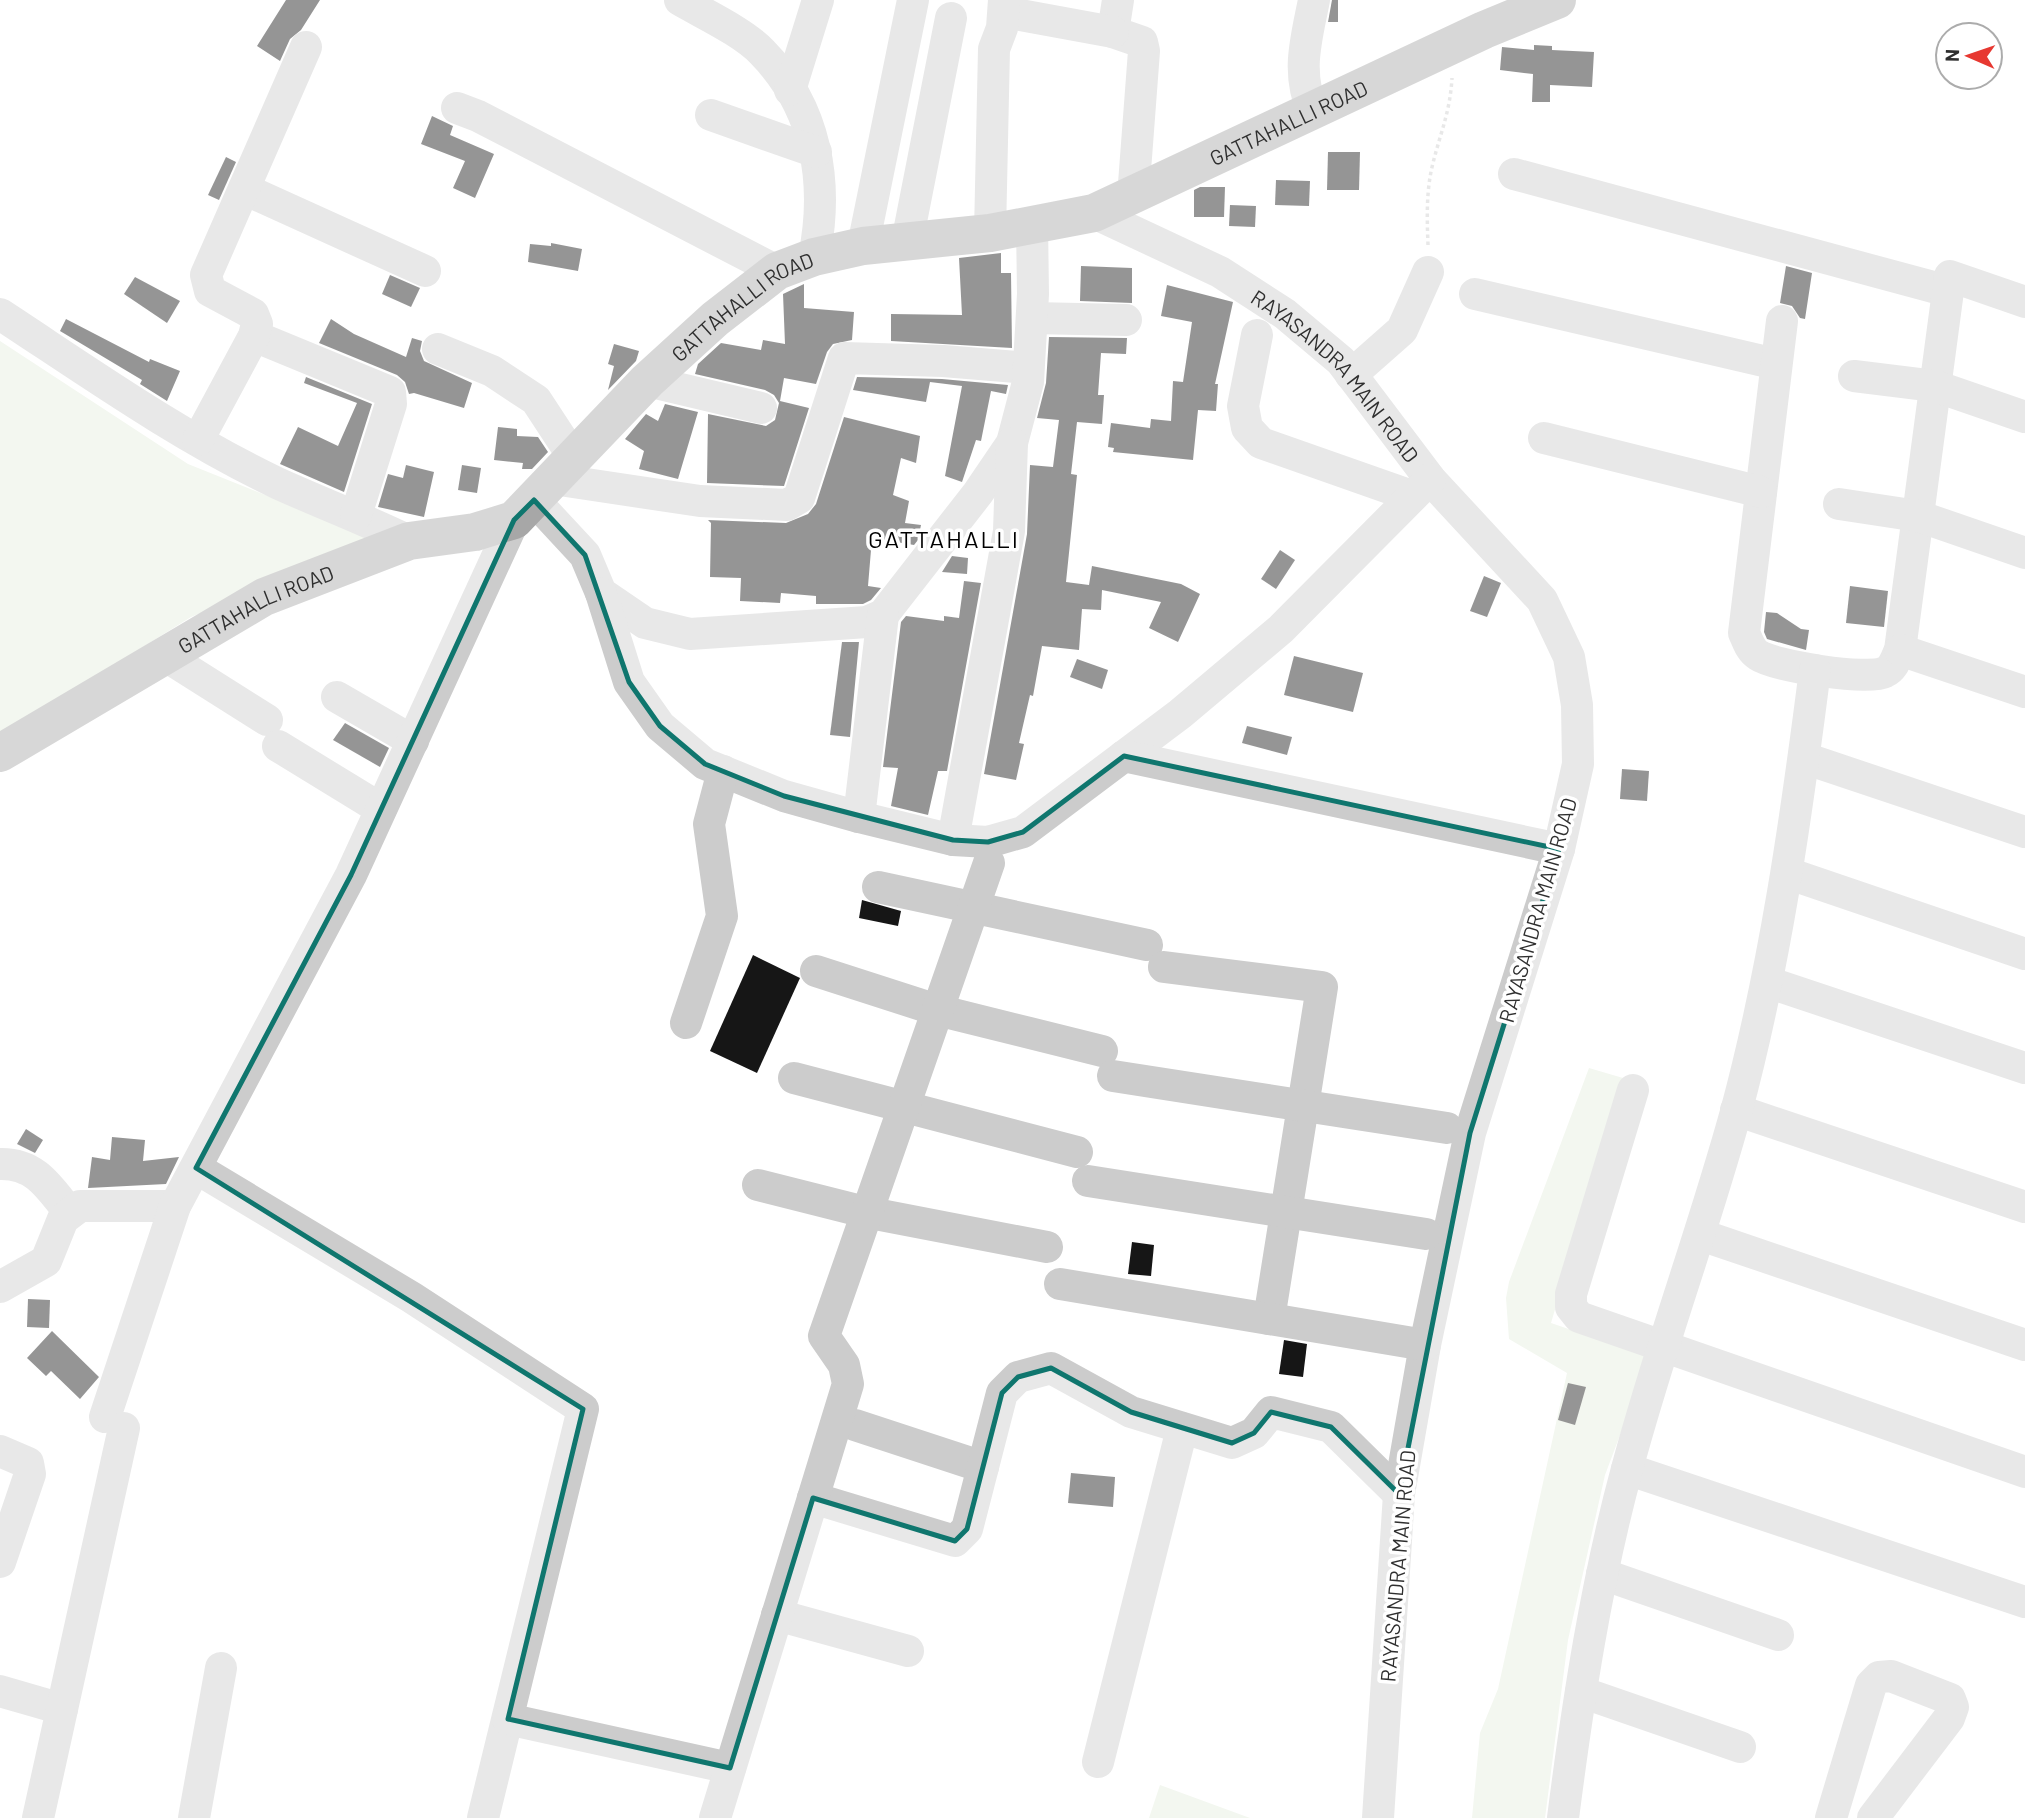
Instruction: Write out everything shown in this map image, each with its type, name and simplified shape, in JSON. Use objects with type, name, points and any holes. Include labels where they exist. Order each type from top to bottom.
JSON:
[{"type":"main road","name":"GATTAHALLI ROAD","points":[[0,753],[264,597],[409,541],[475,532],[544,489],[647,381],[715,319],[777,271],[814,257],[863,246],[990,233],[1094,213],[1454,44],[1557,0]]},
{"type":"street","points":[[680,0],[761,51],[790,90],[816,152],[821,176],[822,218],[814,257]]},
{"type":"street","points":[[790,90],[818,0]]},
{"type":"street","points":[[863,246],[913,0]]},
{"type":"street","points":[[1113,32],[1118,0]]},
{"type":"street","points":[[1312,112],[1303,89],[1303,58],[1314,0]]},
{"type":"street","points":[[990,233],[994,49],[1002,28],[1004,6],[1136,38],[1142,42],[1144,51],[1133,197]]},
{"type":"street","points":[[907,242],[951,18]]},
{"type":"street","points":[[198,440],[254,335],[257,324],[253,314],[210,291],[206,275],[306,47]]},
{"type":"street","points":[[457,108],[490,122],[777,271]]},
{"type":"street","points":[[711,116],[816,152]]},
{"type":"street","points":[[1514,174],[1948,291]]},
{"type":"street","points":[[244,189],[425,271]]},
{"type":"street","name":"RAYASANDRA MAIN ROAD","points":[[1094,213],[1220,272],[1285,314],[1341,361],[1421,487],[1542,600],[1569,657],[1577,705],[1578,764],[1559,849],[1470,1133],[1424,1345],[1399,1494],[1378,1818]]},
{"type":"street","points":[[953,840],[1009,531],[1012,443],[1028,368],[1032,223]]},
{"type":"street","points":[[1351,375],[1402,330],[1429,272]]},
{"type":"street","points":[[1782,321],[1744,633],[1750,648],[1760,656],[1815,670],[1867,676],[1885,672],[1893,665],[1900,650],[1950,276],[2025,302]]},
{"type":"street","points":[[1475,294],[1776,364]]},
{"type":"street","points":[[0,314],[162,421],[278,483],[356,515],[409,541]]},
{"type":"street","points":[[1031,318],[1126,320]]},
{"type":"street","points":[[254,335],[390,392],[391,404],[356,515]]},
{"type":"street","points":[[438,349],[492,371],[536,400],[544,489],[585,555],[601,593],[629,682],[660,726],[705,764],[784,796],[953,840],[988,842],[1023,832],[1180,714],[1281,629],[1421,487],[1261,443],[1247,428],[1242,407],[1257,335]]},
{"type":"street","points":[[544,489],[787,505],[799,498],[844,358],[943,361],[1028,368]]},
{"type":"street","points":[[1854,376],[1935,386],[2025,417]]},
{"type":"street","points":[[647,381],[761,408]]},
{"type":"street","points":[[1544,438],[1761,492]]},
{"type":"street","points":[[601,593],[645,623],[691,634],[867,622],[883,615],[978,493],[1012,443]]},
{"type":"street","points":[[38,1818],[62,1709],[115,1422],[175,1206],[351,875],[412,741],[544,489]]},
{"type":"street","points":[[1839,504],[1918,516],[2025,553]]},
{"type":"street","points":[[859,817],[883,615]]},
{"type":"street","points":[[1900,650],[2025,692]]},
{"type":"street","points":[[164,656],[381,809]]},
{"type":"street","points":[[1571,1815],[1581,1692],[1602,1574],[1627,1469],[1701,1235],[1736,1110],[1767,982],[1787,873],[1815,670]]},
{"type":"street","points":[[337,696],[412,741]]},
{"type":"street","points":[[1124,756],[1559,849]]},
{"type":"street","points":[[1804,758],[2025,832]]},
{"type":"street","points":[[686,1023],[722,916],[709,824],[723,771]]},
{"type":"street","points":[[715,1818],[848,1384],[844,1365],[824,1336],[865,1212],[989,863]]},
{"type":"street","points":[[1787,873],[2025,954]]},
{"type":"street","points":[[878,887],[974,907],[1156,956],[1322,987],[1269,1319]]},
{"type":"street","points":[[816,971],[1108,1063],[1303,1105],[1447,1128]]},
{"type":"street","points":[[1767,982],[2025,1068]]},
{"type":"street","points":[[794,1077],[1077,1152]]},
{"type":"street","points":[[1633,1090],[1571,1294],[1572,1307],[1579,1317],[2025,1472]]},
{"type":"street","points":[[1736,1110],[2025,1207]]},
{"type":"street","points":[[0,1164],[25,1167],[41,1176],[69,1212]]},
{"type":"street","points":[[195,1168],[411,1297],[583,1409],[483,1818]]},
{"type":"street","points":[[1088,1181],[1426,1234]]},
{"type":"street","points":[[758,1185],[865,1212],[1047,1247]]},
{"type":"street","points":[[0,1287],[46,1261],[69,1212],[80,1206],[175,1206]]},
{"type":"street","points":[[1701,1235],[2025,1345]]},
{"type":"street","points":[[1060,1284],[1424,1345]]},
{"type":"street","points":[[813,1498],[954,1541],[967,1529],[1002,1393],[1018,1377],[1051,1368],[1131,1412],[1232,1443],[1254,1433],[1271,1412],[1331,1427],[1399,1494]]},
{"type":"street","points":[[855,1425],[983,1467]]},
{"type":"street","points":[[1098,1762],[1182,1429]]},
{"type":"street","points":[[0,1451],[28,1463],[30,1474],[0,1562]]},
{"type":"street","points":[[1627,1469],[2025,1602]]},
{"type":"street","points":[[1602,1574],[1778,1635]]},
{"type":"street","points":[[777,1615],[908,1651]]},
{"type":"street","points":[[194,1818],[222,1668]]},
{"type":"street","points":[[1832,1818],[1871,1685],[1879,1677],[1891,1676],[1950,1699],[1952,1707],[1949,1718],[1873,1818]]},
{"type":"street","points":[[0,1691],[62,1709]]},
{"type":"street","points":[[1581,1692],[1740,1747]]},
{"type":"street","points":[[508,1719],[730,1768]]},
{"type":"path","points":[[1429,272],[1427,200],[1432,165],[1450,112],[1454,44]]},
{"type":"highlighted area","points":[[534,500],[585,555],[629,682],[660,726],[705,764],[784,796],[953,840],[988,842],[1023,832],[1124,756],[1559,849],[1470,1133],[1399,1494],[1331,1427],[1271,1412],[1254,1433],[1232,1443],[1131,1412],[1051,1368],[1018,1377],[1002,1393],[967,1529],[955,1541],[813,1498],[730,1768],[508,1719],[583,1409],[196,1168],[351,875],[514,520]]},
{"type":"green space","points":[[0,341],[188,464],[378,540],[191,617],[0,736]]},
{"type":"green space","points":[[1589,1068],[1623,1078],[1551,1323],[1642,1354],[1647,1358],[1646,1366],[1605,1475],[1568,1640],[1545,1818],[1472,1818],[1480,1733],[1498,1689],[1567,1373],[1509,1339],[1506,1298],[1509,1282]]},
{"type":"green space","points":[[1160,1785],[1250,1818],[1149,1818]]},
{"type":"building","points":[[286,0],[320,0],[301,30],[290,39],[280,61],[257,46]]},
{"type":"building","points":[[1332,0],[1338,0],[1338,22],[1328,22]]},
{"type":"building","points":[[1534,45],[1552,46],[1552,50],[1594,52],[1592,87],[1550,85],[1550,102],[1532,102],[1533,74],[1500,70],[1502,47],[1534,50]]},
{"type":"building","points":[[432,116],[453,126],[450,135],[494,154],[475,198],[453,188],[465,161],[421,144]]},
{"type":"building","points":[[1328,152],[1360,152],[1359,190],[1327,190]]},
{"type":"building","points":[[226,157],[236,162],[219,200],[208,195]]},
{"type":"building","points":[[1276,180],[1310,181],[1309,206],[1275,205]]},
{"type":"building","points":[[1200,187],[1225,187],[1224,217],[1194,217],[1194,190]]},
{"type":"building","points":[[1230,205],[1256,206],[1255,227],[1229,226]]},
{"type":"building","points":[[551,243],[582,249],[578,271],[528,262],[530,244],[551,246]]},
{"type":"building","points":[[1001,253],[1001,273],[1011,273],[1012,348],[891,341],[891,314],[962,315],[959,258]]},
{"type":"building","points":[[1081,266],[1132,268],[1132,303],[1080,301]]},
{"type":"building","points":[[1786,266],[1812,273],[1805,319],[1800,318],[1792,306],[1780,303]]},
{"type":"building","points":[[390,275],[420,288],[411,307],[382,294]]},
{"type":"building","points":[[135,277],[180,301],[167,323],[124,294]]},
{"type":"building","points":[[804,284],[804,308],[854,312],[852,340],[833,344],[827,352],[816,384],[784,378],[780,401],[809,408],[784,486],[707,483],[708,414],[766,426],[775,420],[779,403],[774,395],[765,390],[695,374],[698,364],[721,343],[761,350],[763,340],[785,344],[783,294]]},
{"type":"building","points":[[1167,285],[1233,302],[1215,384],[1218,384],[1216,411],[1198,410],[1193,460],[1113,452],[1114,448],[1108,447],[1111,423],[1150,428],[1151,419],[1171,421],[1173,381],[1183,382],[1192,322],[1161,316]]},
{"type":"building","points":[[66,319],[149,362],[150,359],[180,371],[167,401],[140,384],[142,380],[60,331]]},
{"type":"building","points":[[331,319],[354,334],[406,357],[412,338],[422,341],[420,351],[424,361],[472,383],[464,408],[414,393],[409,394],[405,382],[397,375],[319,343]]},
{"type":"building","points":[[1049,337],[1127,338],[1126,354],[1101,353],[1098,395],[1104,395],[1102,424],[1077,422],[1071,474],[1077,475],[1066,582],[1089,585],[1092,566],[1181,584],[1200,594],[1178,642],[1149,628],[1161,602],[1102,590],[1101,610],[1082,609],[1079,650],[1042,646],[1033,696],[1030,695],[1019,743],[1024,744],[1016,780],[984,774],[1027,534],[1030,465],[1053,467],[1059,420],[1037,418],[1046,383]]},
{"type":"building","points":[[614,344],[639,351],[636,361],[608,390],[614,366],[608,364]]},
{"type":"building","points":[[306,377],[372,404],[344,492],[280,464],[298,427],[338,446],[357,403],[304,383]]},
{"type":"building","points":[[857,377],[942,379],[1008,385],[1006,394],[991,391],[981,441],[976,440],[962,482],[945,476],[962,386],[930,382],[926,402],[853,390]]},
{"type":"building","points":[[665,404],[698,412],[678,479],[639,469],[644,451],[625,439],[646,414],[658,421]]},
{"type":"building","points":[[844,417],[920,436],[916,463],[901,458],[893,495],[909,501],[905,523],[921,525],[918,540],[914,545],[872,538],[868,586],[881,588],[871,600],[863,604],[816,604],[816,596],[781,593],[780,603],[740,601],[741,578],[710,577],[711,523],[708,520],[786,523],[808,514],[816,504]]},
{"type":"building","points":[[498,427],[517,429],[517,436],[538,437],[548,452],[532,469],[522,469],[523,463],[494,460]]},
{"type":"building","points":[[406,465],[434,472],[424,517],[378,507],[388,474],[403,478]]},
{"type":"building","points":[[462,465],[481,468],[477,493],[458,490]]},
{"type":"building","points":[[1280,550],[1295,560],[1276,589],[1261,579]]},
{"type":"building","points":[[952,556],[968,558],[967,574],[942,572]]},
{"type":"building","points":[[1484,576],[1501,583],[1487,617],[1470,611]]},
{"type":"building","points":[[964,581],[981,583],[947,771],[938,771],[928,815],[891,806],[898,768],[883,767],[901,622],[906,616],[944,621],[944,616],[959,618]]},
{"type":"building","points":[[1850,586],[1888,591],[1884,627],[1846,623]]},
{"type":"building","points":[[1766,612],[1777,613],[1801,629],[1809,630],[1806,650],[1767,639],[1764,632]]},
{"type":"building","points":[[842,642],[859,642],[850,737],[830,735]]},
{"type":"building","points":[[1294,656],[1363,673],[1353,712],[1284,695]]},
{"type":"building","points":[[1077,659],[1108,670],[1102,689],[1070,677]]},
{"type":"building","points":[[345,723],[389,748],[380,767],[333,740]]},
{"type":"building","points":[[1247,726],[1292,737],[1287,755],[1242,743]]},
{"type":"building","points":[[1622,769],[1649,771],[1647,801],[1620,799]]},
{"type":"building","points":[[862,900],[901,911],[898,926],[859,918]]},
{"type":"building","points":[[753,955],[800,978],[757,1073],[710,1051]]},
{"type":"building","points":[[26,1129],[43,1140],[35,1153],[17,1144]]},
{"type":"building","points":[[112,1137],[145,1140],[143,1161],[179,1157],[166,1184],[88,1188],[92,1157],[110,1160]]},
{"type":"building","points":[[1132,1242],[1154,1245],[1151,1276],[1128,1274]]},
{"type":"building","points":[[28,1299],[50,1300],[49,1328],[27,1327]]},
{"type":"building","points":[[52,1331],[99,1377],[80,1399],[51,1371],[46,1376],[27,1358]]},
{"type":"building","points":[[1284,1340],[1307,1344],[1303,1377],[1279,1374]]},
{"type":"building","points":[[1568,1383],[1586,1387],[1575,1425],[1558,1420]]},
{"type":"building","points":[[1071,1473],[1115,1477],[1113,1507],[1068,1503]]},
{"type":"district","name":"GATTAHALLI","points":[[944,538]]}]
